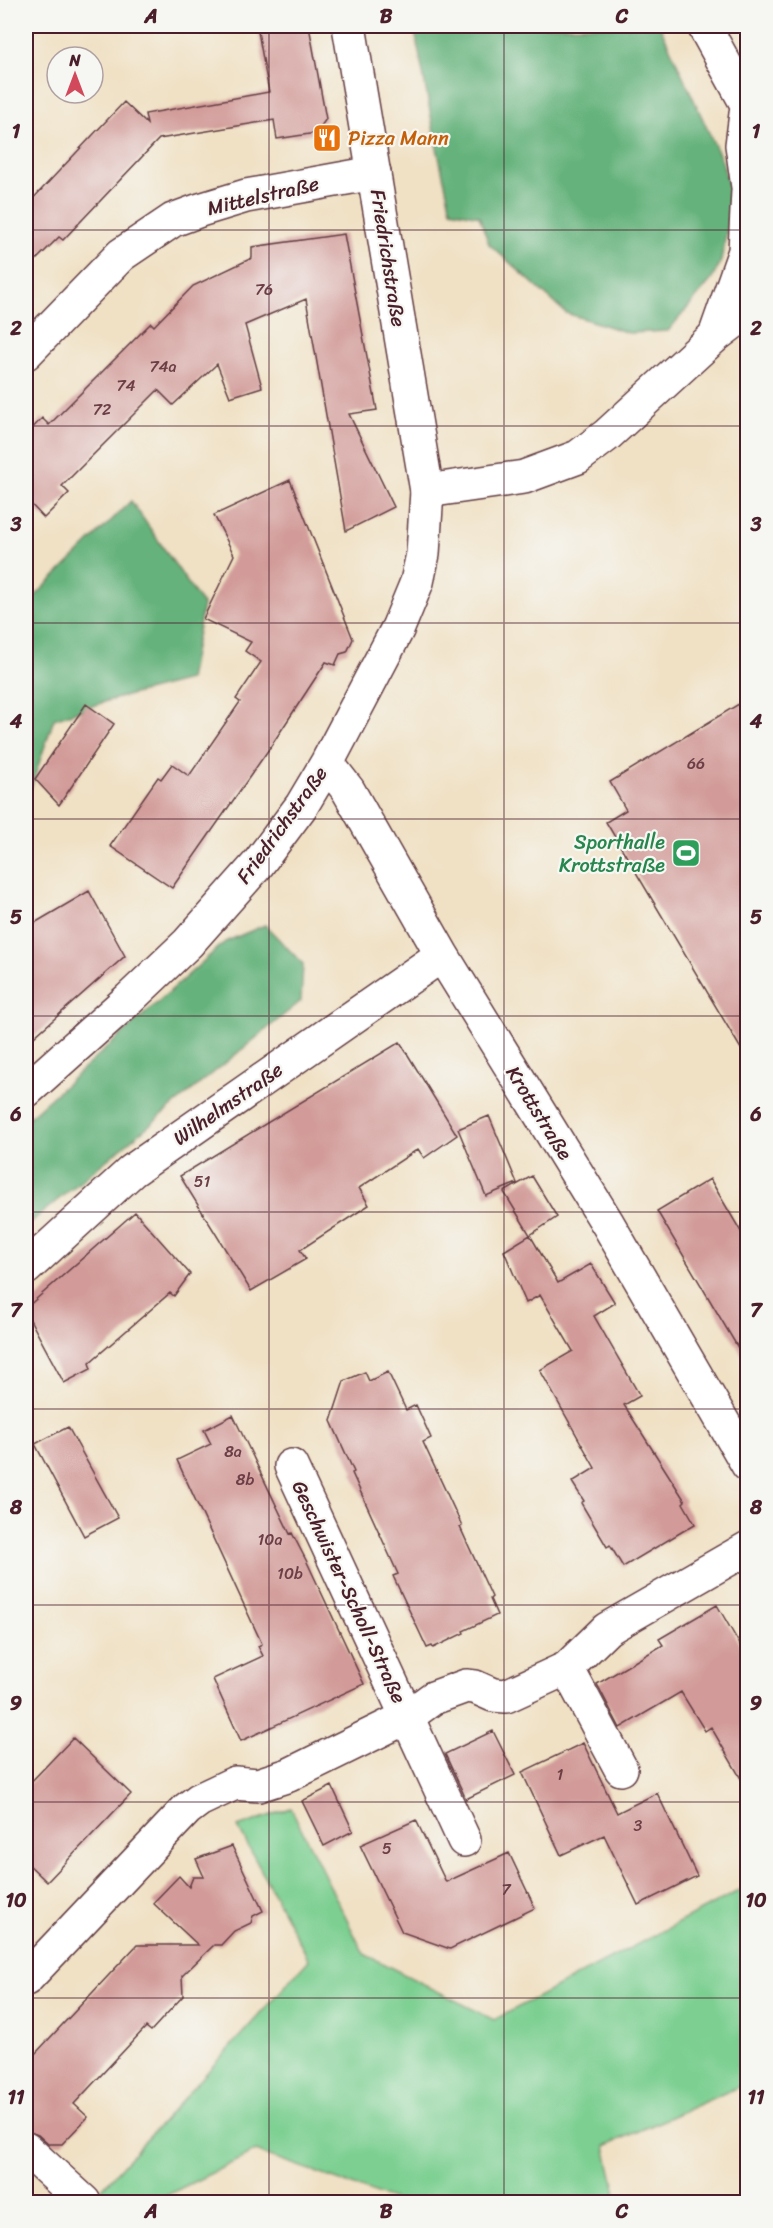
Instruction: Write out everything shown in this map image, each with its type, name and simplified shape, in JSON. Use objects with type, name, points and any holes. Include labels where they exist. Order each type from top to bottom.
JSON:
[{"type":"street","name":"Friedrichstraße","points":[[26,1091],[188,943],[258,864],[302,805],[327,763],[399,628],[417,582],[423,555],[427,491],[348,26]]},
{"type":"street","points":[[704,26],[747,106],[742,145],[747,189],[744,251],[715,336]]},
{"type":"street","name":"Mittelstraße","points":[[26,352],[121,255],[173,220],[246,196],[374,173]]},
{"type":"street","points":[[427,491],[524,477],[578,457],[607,435],[715,336],[747,311]]},
{"type":"street","name":"Krottstraße","points":[[327,763],[356,803],[442,955],[608,1224],[747,1465]]},
{"type":"street","name":"Wilhelmstraße","points":[[26,1268],[132,1171],[442,955]]},
{"type":"street","name":"Geschwister-Scholl-Straße","points":[[291,1466],[464,1840]]},
{"type":"street","name":"Geschwister-Scholl-Straße","points":[[26,1979],[187,1809],[199,1800],[235,1783],[258,1785],[289,1775],[407,1717],[433,1698],[466,1686],[475,1687],[493,1695],[506,1696],[567,1668],[607,1629],[747,1548]]},
{"type":"street","points":[[567,1668],[621,1769]]},
{"type":"street","points":[[26,2149],[84,2202]]},
{"type":"green space","points":[[414,26],[660,26],[722,161],[728,184],[729,218],[721,261],[712,279],[668,331],[629,333],[566,313],[489,244],[479,216],[451,210]]},
{"type":"green space","points":[[131,501],[203,605],[189,680],[107,701],[54,719],[26,802],[26,605]]},
{"type":"green space","points":[[265,925],[303,964],[301,1001],[26,1226],[26,1120],[225,942]]},
{"type":"green space","points":[[291,1808],[364,1954],[494,2020],[742,1889],[747,1898],[747,2083],[605,2146],[618,2202],[400,2202],[256,2151],[153,2202],[103,2202],[95,2196],[309,1960],[238,1827]]},
{"type":"building","points":[[257,26],[309,26],[326,119],[316,133],[277,139],[274,120],[159,139],[63,240],[59,237],[26,270],[26,206],[124,102],[147,124],[145,114],[269,92]]},
{"type":"building","points":[[344,234],[377,410],[349,414],[394,507],[346,531],[306,299],[245,325],[262,387],[230,397],[217,364],[173,405],[158,390],[62,486],[69,493],[44,518],[26,499],[26,435],[42,418],[49,425],[151,323],[154,326],[193,286],[252,258],[252,247]]},
{"type":"building","points":[[290,480],[353,639],[347,652],[340,654],[335,665],[326,662],[269,749],[172,888],[110,846],[158,777],[161,779],[172,764],[189,776],[240,702],[236,699],[261,662],[245,651],[251,642],[203,619],[234,555],[214,515]]},
{"type":"building","name":"Sporthalle Krottstraße","points":[[747,699],[747,1059],[606,822],[626,810],[610,782]]},
{"type":"building","points":[[86,704],[114,724],[59,805],[35,779]]},
{"type":"building","points":[[89,891],[125,956],[26,1044],[26,928]]},
{"type":"building","points":[[400,1042],[457,1135],[424,1158],[418,1149],[359,1188],[369,1205],[300,1250],[306,1259],[251,1291],[180,1176]]},
{"type":"building","points":[[489,1116],[517,1183],[486,1196],[458,1129]]},
{"type":"building","points":[[532,1176],[557,1217],[530,1235],[504,1192]]},
{"type":"building","points":[[710,1179],[747,1242],[747,1363],[657,1211]]},
{"type":"building","points":[[135,1212],[190,1274],[174,1296],[170,1293],[89,1363],[91,1369],[64,1383],[26,1312],[26,1308]]},
{"type":"building","points":[[530,1235],[558,1283],[591,1264],[615,1303],[594,1316],[640,1396],[624,1405],[685,1501],[683,1503],[695,1524],[623,1567],[610,1545],[607,1547],[581,1503],[584,1501],[572,1482],[595,1468],[540,1370],[573,1351],[540,1295],[526,1303],[504,1251]]},
{"type":"building","points":[[365,1372],[369,1381],[388,1372],[406,1410],[416,1405],[431,1438],[423,1442],[462,1526],[460,1527],[492,1597],[490,1599],[497,1615],[433,1648],[432,1646],[427,1648],[393,1576],[398,1574],[331,1421],[344,1381]]},
{"type":"building","points":[[233,1415],[290,1534],[292,1533],[307,1562],[364,1684],[241,1741],[213,1679],[263,1656],[258,1646],[262,1644],[177,1460],[211,1444],[204,1430]]},
{"type":"building","points":[[68,1427],[118,1518],[84,1536],[35,1444]]},
{"type":"building","points":[[717,1605],[747,1657],[747,1789],[711,1727],[705,1731],[681,1692],[620,1728],[597,1684],[663,1645],[659,1639]]},
{"type":"building","points":[[493,1731],[515,1775],[466,1799],[445,1754]]},
{"type":"building","points":[[73,1738],[131,1794],[47,1882],[26,1862],[26,1787]]},
{"type":"building","points":[[583,1743],[617,1813],[657,1793],[697,1876],[638,1905],[604,1835],[561,1855],[522,1772]]},
{"type":"building","points":[[332,1786],[353,1831],[324,1846],[302,1801]]},
{"type":"building","points":[[416,1820],[446,1882],[509,1853],[535,1908],[450,1949],[402,1932],[360,1845]]},
{"type":"building","points":[[232,1846],[263,1911],[253,1916],[251,1923],[234,1931],[221,1945],[214,1945],[182,1976],[183,1996],[151,2031],[146,2027],[74,2104],[88,2117],[62,2144],[48,2144],[38,2135],[26,2131],[26,2081],[34,2072],[34,2055],[137,1945],[198,1945],[153,1903],[179,1876],[189,1887],[193,1877],[204,1877],[196,1859]]},
{"type":"place","name":"Pizza Mann","points":[[327,138]]},
{"type":"place","name":"Sporthalle Krottstraße","points":[[686,853]]}]
